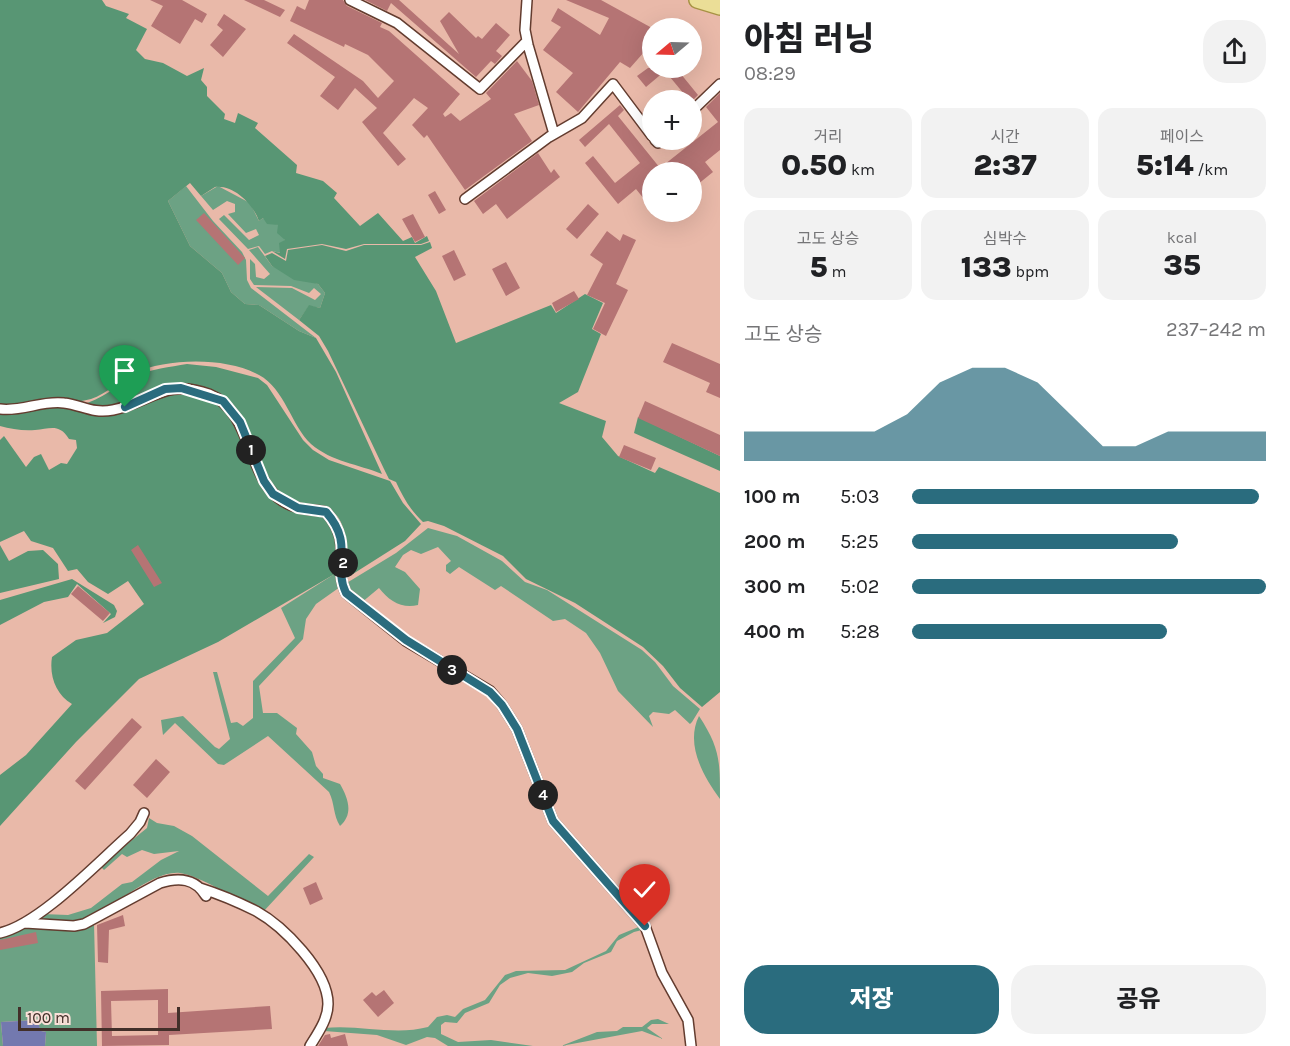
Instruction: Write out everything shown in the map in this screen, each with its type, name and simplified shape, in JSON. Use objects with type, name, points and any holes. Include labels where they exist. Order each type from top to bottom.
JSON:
[{"type":"main road","points":[[697,0],[720,7]]},
{"type":"street","points":[[350,0],[397,23],[480,89],[527,40]]},
{"type":"street","points":[[527,0],[527,40],[554,134]]},
{"type":"street","points":[[465,199],[554,134],[582,118],[613,84],[642,123]]},
{"type":"street","points":[[702,101],[720,84]]},
{"type":"street","points":[[0,409],[14,410],[59,403],[85,411],[111,411],[165,389],[181,388],[223,401],[240,422],[264,481],[273,494],[298,508],[326,512],[334,522],[342,546],[342,584],[346,593],[406,640],[490,692],[502,705],[517,729],[553,821],[645,926],[662,973],[688,1020],[691,1046]]},
{"type":"street","points":[[0,933],[25,923],[129,834],[141,822],[144,813]]},
{"type":"street","points":[[25,923],[74,927],[84,924],[160,883],[173,879],[184,879],[203,892],[224,896],[271,921],[314,966],[321,978],[328,1003],[323,1024],[310,1046]]},
{"type":"green space","points":[[0,0],[102,0],[106,6],[129,14],[126,18],[147,29],[136,50],[145,59],[163,63],[187,76],[204,68],[201,80],[207,87],[207,96],[225,114],[224,119],[235,123],[238,113],[258,123],[255,128],[297,165],[296,173],[323,181],[337,193],[334,198],[360,226],[378,213],[403,241],[412,237],[415,243],[427,236],[429,241],[421,244],[364,244],[346,249],[322,244],[287,249],[285,259],[272,251],[280,253],[279,243],[285,240],[277,233],[278,225],[267,224],[263,218],[259,221],[252,208],[236,192],[215,187],[201,196],[190,183],[168,201],[190,246],[222,273],[231,292],[245,304],[259,305],[299,331],[316,338],[336,372],[382,474],[336,459],[319,450],[304,436],[282,398],[268,381],[246,369],[230,365],[197,362],[163,364],[134,373],[91,399],[59,404],[0,405]]},
{"type":"green space","points":[[186,186],[213,221],[242,252],[246,260],[247,280],[251,288],[316,338],[299,331],[259,305],[245,304],[231,292],[222,273],[190,246],[168,201]]},
{"type":"green space","points":[[218,186],[250,203],[259,221],[263,218],[278,225],[285,240],[281,253],[272,251],[265,254],[259,246],[248,249],[219,219],[224,215],[249,240],[259,235],[256,229],[246,233],[228,214],[235,212],[235,204],[227,201],[213,210],[201,196]]},
{"type":"green space","points":[[430,242],[432,248],[415,257],[436,291],[456,343],[551,305],[556,313],[585,294],[603,303],[592,329],[601,334],[578,392],[559,403],[606,421],[602,437],[618,456],[655,473],[659,467],[720,493],[720,692],[702,707],[680,688],[663,666],[643,647],[575,603],[526,579],[503,556],[444,526],[428,521],[423,522],[418,517],[407,503],[396,482],[389,479],[319,336],[299,320],[309,305],[320,308],[325,293],[318,284],[294,280],[272,266],[265,256],[272,253],[286,261],[288,250],[322,245],[346,251],[364,245],[421,245]]},
{"type":"green space","points":[[258,247],[272,266],[318,284],[325,293],[320,308],[309,306],[299,320],[256,287],[292,288],[315,300],[321,294],[314,288],[309,293],[291,286],[254,285],[250,279],[250,259],[255,264],[256,277],[264,279],[270,274],[249,250]]},
{"type":"green space","points":[[187,364],[216,367],[258,378],[267,385],[303,440],[313,450],[329,460],[390,481],[403,503],[421,524],[405,541],[345,579],[345,537],[338,517],[322,507],[290,501],[273,488],[260,468],[237,410],[231,405],[203,391],[172,385],[157,388],[113,409],[80,405],[95,400],[135,376],[161,368]]},
{"type":"green space","points":[[173,394],[193,394],[227,409],[238,423],[248,458],[271,498],[276,503],[327,516],[337,545],[336,568],[333,575],[218,642],[139,679],[76,742],[0,826],[0,775],[26,755],[72,704],[62,696],[55,684],[52,657],[76,640],[107,633],[144,604],[128,581],[108,594],[88,582],[77,569],[68,571],[53,548],[31,541],[24,531],[0,542],[0,440],[4,436],[26,467],[34,457],[41,454],[49,470],[61,463],[67,464],[77,448],[76,440],[69,439],[58,429],[26,430],[0,426],[0,411],[55,404],[102,415]]},
{"type":"green space","points":[[638,417],[720,456],[720,471],[634,433]]},
{"type":"green space","points":[[428,528],[457,536],[502,561],[525,582],[547,590],[642,650],[655,662],[673,686],[700,709],[692,722],[690,724],[675,710],[669,714],[653,712],[649,716],[653,727],[618,691],[600,653],[586,633],[565,619],[553,621],[501,586],[495,590],[459,567],[450,574],[446,571],[446,565],[451,561],[438,547],[421,554],[411,550],[403,555],[395,567],[405,572],[420,589],[418,605],[407,606],[396,603],[379,588],[361,603],[345,584],[396,553]]},
{"type":"green space","points":[[0,545],[9,561],[28,551],[43,550],[58,564],[59,579],[0,593]]},
{"type":"green space","points":[[337,568],[340,587],[316,604],[306,619],[303,639],[259,686],[263,713],[277,713],[297,728],[296,734],[312,752],[323,778],[340,784],[347,800],[348,811],[340,826],[329,792],[268,736],[224,765],[218,764],[175,723],[163,735],[161,720],[183,716],[219,749],[230,739],[213,672],[217,672],[231,723],[237,722],[243,726],[253,718],[253,681],[295,638],[281,608],[333,575]]},
{"type":"green space","points":[[72,579],[114,605],[117,611],[115,617],[103,623],[111,614],[77,584],[68,597],[44,602],[0,625],[0,600]]},
{"type":"green space","points":[[699,716],[715,746],[720,774],[720,799],[702,770],[695,749],[695,727]]},
{"type":"green space","points":[[149,818],[157,823],[174,826],[192,836],[268,896],[309,854],[314,857],[263,912],[210,884],[180,873],[157,878],[97,913],[80,920],[36,919],[42,914],[68,915],[91,908],[122,884],[132,882],[161,860],[179,851],[154,854],[142,850],[127,857],[122,854],[104,870],[100,866],[147,828]]},
{"type":"green space","points":[[94,923],[97,1046],[45,1046],[46,1032],[41,1031],[36,1020],[1,1022],[3,1046],[0,1046],[0,935],[33,926]]},
{"type":"green space","points":[[641,926],[642,930],[617,941],[611,952],[584,963],[572,972],[552,976],[528,973],[510,978],[500,985],[489,1003],[465,1013],[457,1023],[445,1022],[441,1025],[441,1034],[458,1042],[491,1040],[533,1046],[448,1046],[435,1038],[427,1037],[406,1045],[377,1035],[324,1031],[324,1028],[337,1027],[402,1030],[428,1027],[437,1017],[447,1015],[455,1017],[463,1009],[485,1000],[505,975],[516,971],[565,970],[606,951],[619,935]]},
{"type":"green space","points":[[658,1019],[669,1024],[652,1024],[647,1028],[663,1039],[642,1031],[561,1046],[597,1032],[617,1031],[623,1027],[642,1027],[651,1020]]},
{"type":"water","points":[[37,1020],[41,1031],[46,1032],[45,1046],[3,1046],[1,1022]]},
{"type":"building","points":[[150,0],[182,0],[207,14],[202,23],[195,19],[180,44],[151,26],[163,6]]},
{"type":"building","points":[[244,0],[264,0],[285,10],[280,17]]},
{"type":"building","points":[[309,0],[343,0],[347,6],[382,23],[380,27],[389,31],[460,94],[443,114],[445,117],[451,113],[460,121],[491,99],[486,93],[517,61],[532,81],[539,105],[514,114],[532,141],[465,190],[427,135],[424,138],[412,125],[428,108],[414,98],[383,133],[406,159],[398,166],[362,122],[377,108],[355,88],[338,110],[320,96],[335,77],[287,43],[294,34],[363,81],[378,98],[394,81],[368,55],[345,44],[344,47],[290,21],[297,6],[305,10]]},
{"type":"building","points":[[365,0],[399,0],[459,54],[440,21],[449,12],[476,38],[478,36],[482,39],[496,23],[510,35],[496,51],[502,56],[495,64],[491,61],[476,77],[391,3],[387,11]]},
{"type":"building","points":[[566,0],[601,0],[642,23],[642,54],[630,68],[620,62],[578,112],[556,92],[573,73],[543,50],[561,27],[551,21],[558,8],[600,35],[609,18]]},
{"type":"building","points":[[224,14],[246,29],[223,57],[210,45],[223,30],[217,25]]},
{"type":"building","points":[[642,72],[642,78],[657,78],[646,87],[637,76]]},
{"type":"building","points":[[671,78],[684,78],[694,90],[681,90]]},
{"type":"building","points":[[720,93],[720,150],[705,162],[713,172],[702,181],[702,162],[668,162],[683,150],[702,150],[702,135],[718,122],[706,107]]},
{"type":"building","points":[[620,105],[624,110],[618,116],[642,146],[642,150],[645,150],[655,162],[642,162],[642,196],[636,189],[618,204],[585,163],[593,156],[615,183],[640,163],[609,124],[585,147],[579,140]]},
{"type":"building","points":[[538,153],[551,173],[554,169],[560,177],[507,219],[496,204],[483,214],[474,201]]},
{"type":"building","points":[[435,191],[446,210],[439,214],[428,195]]},
{"type":"building","points":[[588,204],[599,214],[577,239],[566,229]]},
{"type":"building","points":[[204,213],[245,258],[238,265],[196,220]]},
{"type":"building","points":[[413,214],[425,237],[415,242],[402,219]]},
{"type":"building","points":[[607,231],[620,241],[623,234],[636,240],[616,284],[628,290],[606,336],[593,329],[605,303],[587,295],[603,264],[590,255]]},
{"type":"building","points":[[454,250],[466,275],[454,281],[442,256]]},
{"type":"building","points":[[506,262],[520,288],[506,296],[492,269]]},
{"type":"building","points":[[574,291],[579,299],[556,312],[552,303]]},
{"type":"building","points":[[672,343],[720,364],[720,398],[706,392],[710,383],[663,362]]},
{"type":"building","points":[[645,401],[720,435],[720,456],[638,418]]},
{"type":"building","points":[[624,445],[656,458],[651,470],[619,457]]},
{"type":"building","points":[[138,545],[162,583],[154,587],[131,550]]},
{"type":"building","points":[[78,586],[110,613],[103,621],[71,594]]},
{"type":"building","points":[[132,718],[142,727],[85,790],[75,781]]},
{"type":"building","points":[[156,759],[170,772],[147,798],[133,785]]},
{"type":"building","points":[[316,882],[323,899],[310,905],[303,888]]},
{"type":"building","points":[[123,915],[125,926],[109,930],[108,963],[98,962],[97,925]]},
{"type":"building","points":[[36,932],[38,943],[0,950],[0,940]]},
{"type":"building","points":[[168,989],[168,1013],[270,1006],[272,1029],[169,1035],[169,1045],[102,1046],[101,991]],"holes":[[[158,1000],[158,1035],[112,1036],[111,1001]]]},
{"type":"building","points":[[384,990],[394,1003],[378,1017],[363,1000],[372,992],[376,996]]},
{"type":"building","points":[[330,1034],[331,1038],[345,1034],[348,1046],[318,1046],[325,1035]]},
{"type":"route","points":[[125,407],[165,389],[181,388],[208,394],[223,401],[240,422],[264,481],[273,494],[298,508],[326,512],[334,522],[342,546],[342,584],[346,593],[406,640],[490,692],[502,705],[517,729],[553,821],[645,926]]}]
